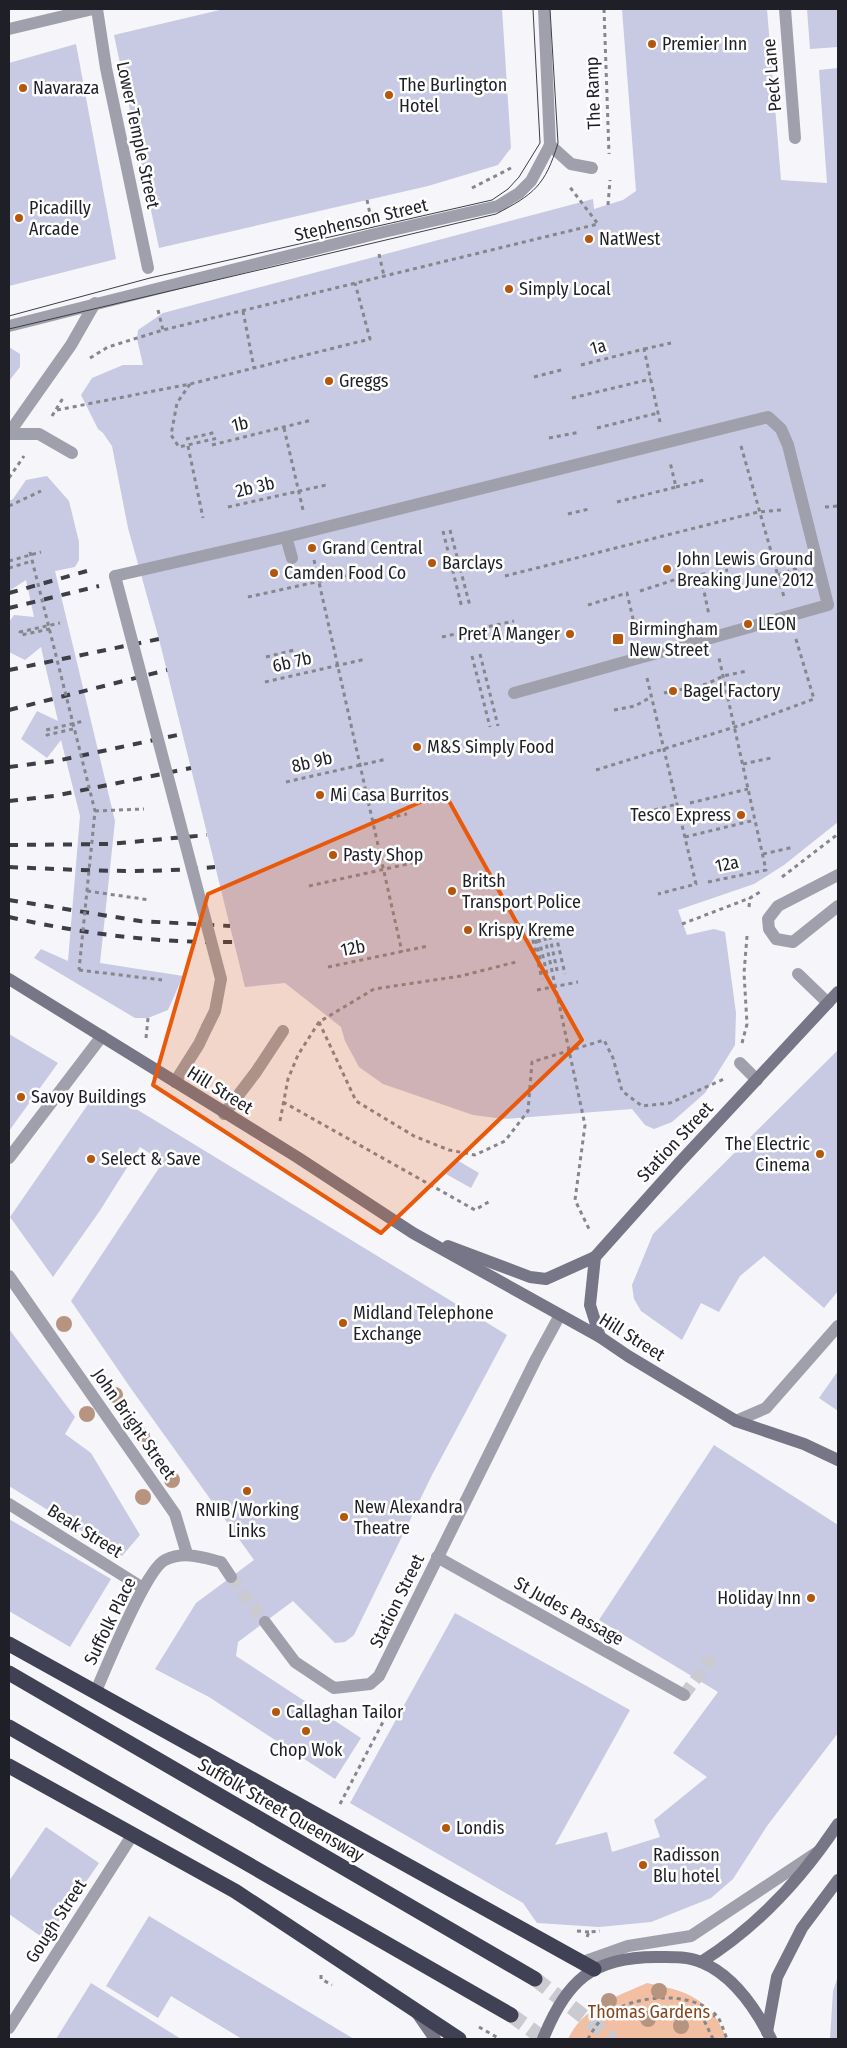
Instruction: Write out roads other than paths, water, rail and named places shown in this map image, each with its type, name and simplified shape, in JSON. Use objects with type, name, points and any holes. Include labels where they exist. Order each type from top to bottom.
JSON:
[{"type":"highway","points":[[9,1644],[588,1966]]},
{"type":"highway","name":"Suffolk Street Queensway","points":[[9,1673],[534,1979]]},
{"type":"highway","points":[[9,1727],[510,2015]]},
{"type":"highway","points":[[9,1766],[236,1891],[417,2013],[459,2039]]},
{"type":"street","points":[[9,29],[95,9]]},
{"type":"street","name":"Lower Temple Street","points":[[95,9],[148,268]]},
{"type":"street","points":[[544,9],[550,145],[571,164],[592,168]]},
{"type":"street","name":"Peck Lane","points":[[784,9],[795,138]]},
{"type":"street","name":"Stephenson Street","points":[[95,303],[374,234],[498,206],[519,193],[531,181],[550,145]]},
{"type":"street","points":[[9,326],[95,303]]},
{"type":"street","points":[[9,433],[71,345],[95,303]]},
{"type":"street","points":[[175,1082],[199,1044],[215,1011],[221,979],[115,576],[286,537],[768,417],[781,429],[788,445],[828,605],[514,693]]},
{"type":"street","points":[[9,433],[39,434],[72,453]]},
{"type":"street","points":[[286,537],[292,558]]},
{"type":"street","points":[[838,875],[778,906],[768,919],[769,929],[776,939],[793,942],[838,906]]},
{"type":"street","points":[[798,974],[828,1003]]},
{"type":"street","name":"Hill Street","points":[[9,979],[102,1036],[125,1053],[297,1157],[412,1233],[600,1337],[736,1421],[804,1444],[838,1460]]},
{"type":"street","name":"Station Street","points":[[595,1258],[838,992]]},
{"type":"street","points":[[224,1114],[256,1072],[283,1031]]},
{"type":"street","points":[[9,1158],[102,1036]]},
{"type":"street","points":[[740,1062],[757,1080]]},
{"type":"street","name":"Hill Street","points":[[412,1233],[530,1277],[546,1279],[595,1258]]},
{"type":"street","points":[[595,1258],[590,1305],[600,1337]]},
{"type":"street","name":"John Bright Street","points":[[9,1276],[175,1514],[187,1554]]},
{"type":"street","name":"Station Street","points":[[265,1622],[295,1662],[334,1688],[370,1684],[379,1676],[390,1658],[536,1359],[560,1315]]},
{"type":"street","points":[[736,1421],[766,1408],[838,1326]]},
{"type":"street","name":"Beak Street","points":[[9,1504],[143,1588]]},
{"type":"street","points":[[187,1554],[221,1562],[231,1577]]},
{"type":"street","name":"Suffolk Place","points":[[95,1693],[143,1588],[163,1561],[187,1554]]},
{"type":"street","name":"St Judes Passage","points":[[438,1557],[684,1695]]},
{"type":"street","points":[[701,1962],[724,1947],[759,1918],[821,1850],[838,1824]]},
{"type":"street","name":"Gough Street","points":[[9,2028],[133,1834]]},
{"type":"street","points":[[543,2039],[565,1995],[579,1980],[588,1966],[628,1946],[691,1936],[821,1850]]},
{"type":"street","points":[[769,2036],[777,1977],[802,1928],[838,1880]]},
{"type":"street","points":[[588,1966],[632,1956],[674,1956],[701,1962],[727,1979],[740,1992],[769,2036]]},
{"type":"street","points":[[417,2013],[434,2039]]},
{"type":"tunnel","points":[[231,1577],[265,1622]]},
{"type":"tunnel","points":[[684,1695],[712,1657]]},
{"type":"tunnel","points":[[535,1979],[613,2039]]},
{"type":"tunnel","points":[[511,2015],[544,2039]]},
{"type":"tram line","points":[[9,316],[150,278],[492,200],[508,189],[519,177],[540,143],[533,9]]},
{"type":"tram line","points":[[9,329],[496,214],[520,201],[543,179],[558,143],[550,9]]},
{"type":"railway","points":[[9,593],[94,569]]},
{"type":"railway","points":[[9,608],[99,586]]},
{"type":"railway","points":[[9,670],[159,639]]},
{"type":"railway","points":[[9,710],[167,670]]},
{"type":"railway","points":[[9,767],[56,761],[182,734]]},
{"type":"railway","points":[[9,801],[54,796],[191,768]]},
{"type":"railway","points":[[9,845],[110,844],[207,835]]},
{"type":"railway","points":[[9,867],[138,871],[215,867]]},
{"type":"railway","points":[[9,900],[140,921],[230,926]]},
{"type":"railway","points":[[9,917],[92,933],[177,941],[234,942]]},
{"type":"place","name":"Premier Inn","points":[[652,44]]},
{"type":"place","name":"Navaraza","points":[[23,88]]},
{"type":"place","name":"The Burlington Hotel","points":[[389,95]]},
{"type":"place","name":"Picadilly Arcade","points":[[19,218]]},
{"type":"place","name":"NatWest","points":[[589,239]]},
{"type":"place","name":"Simply Local","points":[[509,289]]},
{"type":"place","name":"Greggs","points":[[329,381]]},
{"type":"place","name":"Grand Central","points":[[312,548]]},
{"type":"place","name":"Barclays","points":[[432,563]]},
{"type":"place","name":"John Lewis Ground Breaking June 2012","points":[[667,569]]},
{"type":"place","name":"Camden Food Co","points":[[274,573]]},
{"type":"place","name":"LEON","points":[[748,624]]},
{"type":"place","name":"Pret A Manger","points":[[570,634]]},
{"type":"place","name":"Birmingham New Street","points":[[618,639]]},
{"type":"place","name":"Bagel Factory","points":[[673,691]]},
{"type":"place","name":"M&S Simply Food","points":[[417,747]]},
{"type":"place","name":"Mi Casa Burritos","points":[[320,795]]},
{"type":"place","name":"Tesco Express","points":[[741,815]]},
{"type":"place","name":"Pasty Shop","points":[[333,855]]},
{"type":"place","name":"Britsh Transport Police","points":[[452,891]]},
{"type":"place","name":"Krispy Kreme","points":[[468,930]]},
{"type":"place","name":"Savoy Buildings","points":[[21,1097]]},
{"type":"place","name":"The Electric Cinema","points":[[820,1154]]},
{"type":"place","name":"Select & Save","points":[[91,1159]]},
{"type":"place","name":"Midland Telephone Exchange","points":[[343,1323]]},
{"type":"place","name":"RNIB/Working Links","points":[[247,1491]]},
{"type":"place","name":"New Alexandra Theatre","points":[[344,1517]]},
{"type":"place","name":"Holiday Inn","points":[[811,1598]]},
{"type":"place","name":"Callaghan Tailor","points":[[276,1712]]},
{"type":"place","name":"Chop Wok","points":[[306,1731]]},
{"type":"place","name":"Londis","points":[[446,1828]]},
{"type":"place","name":"Radisson Blu hotel","points":[[643,1865]]},
{"type":"park label","name":"Thomas Gardens","points":[[649,2012]]}]
